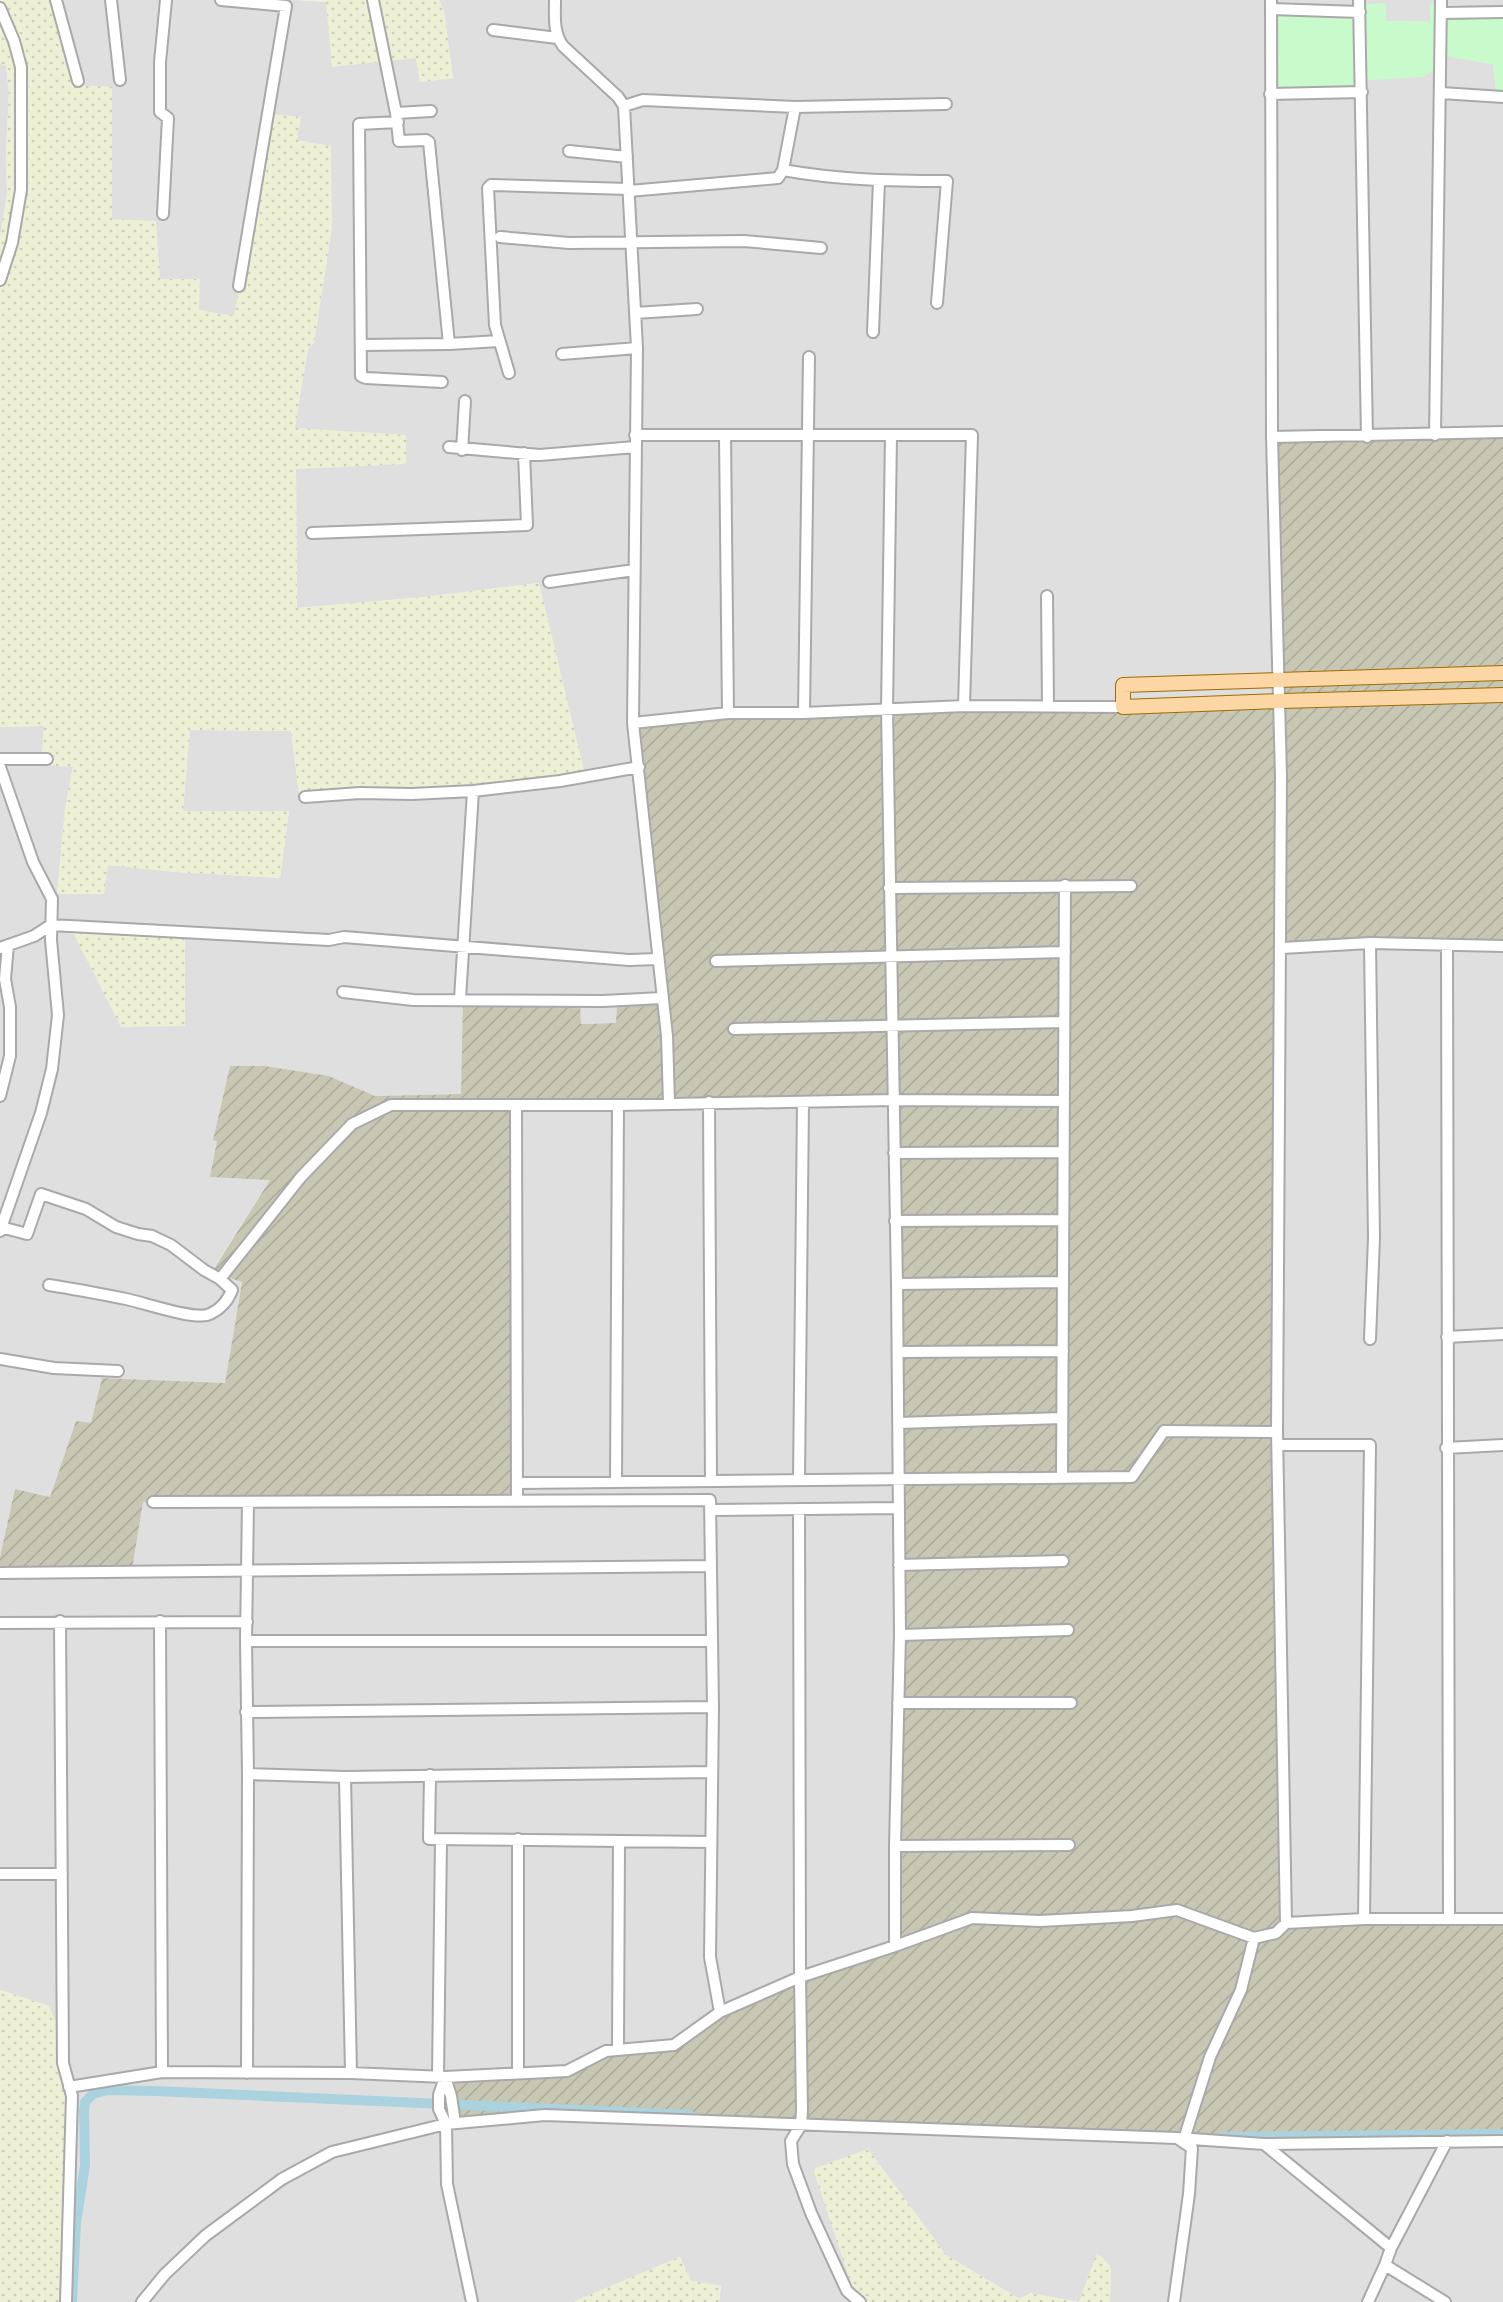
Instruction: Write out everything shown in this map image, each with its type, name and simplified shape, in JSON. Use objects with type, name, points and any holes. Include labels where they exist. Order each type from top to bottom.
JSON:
[{"type":"main road","points":[[1503,673],[1123,685],[1123,707],[1503,695]]},
{"type":"street","points":[[56,0],[78,81]]},
{"type":"street","points":[[111,0],[120,80]]},
{"type":"street","points":[[163,214],[168,118],[160,112],[160,62],[166,0]]},
{"type":"street","points":[[221,0],[286,6],[239,286]]},
{"type":"street","points":[[373,0],[400,142],[426,140],[429,142],[449,344]]},
{"type":"street","points":[[555,0],[557,38],[618,97],[624,106],[637,348],[633,723],[667,1036],[669,1103]]},
{"type":"street","points":[[1359,0],[1367,436]]},
{"type":"street","points":[[1435,435],[1442,0]]},
{"type":"street","points":[[1286,1923],[1277,1432],[1282,948],[1281,701],[1278,680],[1272,437],[1271,5],[1360,12]]},
{"type":"street","points":[[0,8],[14,41],[21,67],[21,190],[12,243],[0,280]]},
{"type":"street","points":[[1442,13],[1503,12]]},
{"type":"street","points":[[493,30],[557,38]]},
{"type":"street","points":[[1270,94],[1362,92]]},
{"type":"street","points":[[1441,93],[1503,97]]},
{"type":"street","points":[[624,106],[644,100],[795,107],[946,104]]},
{"type":"street","points":[[508,373],[495,325],[488,188],[491,185],[629,190],[778,178],[783,170],[795,107]]},
{"type":"street","points":[[431,111],[359,123],[361,376],[363,378],[442,382]]},
{"type":"street","points":[[569,151],[627,157]]},
{"type":"street","points":[[783,170],[828,178],[947,181],[937,303]]},
{"type":"street","points":[[873,332],[879,181]]},
{"type":"street","points":[[500,237],[569,243],[744,241],[821,248]]},
{"type":"street","points":[[635,313],[697,309]]},
{"type":"street","points":[[361,345],[499,341]]},
{"type":"street","points":[[562,354],[637,348]]},
{"type":"street","points":[[804,713],[809,357]]},
{"type":"street","points":[[462,450],[465,401]]},
{"type":"street","points":[[1272,437],[1503,432]]},
{"type":"street","points":[[725,435],[728,713]]},
{"type":"street","points":[[449,447],[462,450],[540,454],[635,441],[725,435],[972,435],[964,706]]},
{"type":"street","points":[[891,435],[887,710],[888,888],[897,1284],[900,1635],[895,1946]]},
{"type":"street","points":[[312,533],[527,525],[524,453]]},
{"type":"street","points":[[549,582],[633,570]]},
{"type":"street","points":[[1047,596],[1048,706]]},
{"type":"street","points":[[633,723],[728,713],[804,713],[964,706],[1123,707]]},
{"type":"street","points":[[0,759],[47,759]]},
{"type":"street","points":[[0,767],[33,862],[52,899],[51,925],[58,1015],[52,1069],[41,1113],[1,1229],[27,1234],[41,1194],[86,1209],[116,1227],[152,1236],[171,1245],[232,1290],[229,1300],[208,1315],[195,1316],[49,1285]]},
{"type":"street","points":[[304,797],[360,793],[412,794],[473,791],[560,782],[639,767]]},
{"type":"street","points":[[460,999],[473,791]]},
{"type":"street","points":[[1062,1478],[1065,885]]},
{"type":"street","points":[[888,888],[1131,886]]},
{"type":"street","points":[[1,1089],[10,1056],[5,1008],[3,945],[34,936],[51,925],[329,940],[344,937],[629,960],[658,959]]},
{"type":"street","points":[[1282,948],[1370,943],[1503,946]]},
{"type":"street","points":[[1370,943],[1374,1238],[1370,1339]]},
{"type":"street","points":[[1447,946],[1446,1448],[1449,1919]]},
{"type":"street","points":[[716,962],[1065,952]]},
{"type":"street","points":[[343,992],[413,1000],[603,1001],[662,998]]},
{"type":"street","points":[[734,1029],[1064,1022]]},
{"type":"street","points":[[220,1279],[301,1177],[352,1124],[391,1105],[618,1105],[893,1100],[1064,1101]]},
{"type":"street","points":[[709,1102],[711,1481]]},
{"type":"street","points":[[799,1480],[803,1102]]},
{"type":"street","points":[[616,1481],[618,1105]]},
{"type":"street","points":[[516,1106],[517,1500]]},
{"type":"street","points":[[894,1153],[1064,1152]]},
{"type":"street","points":[[895,1221],[1063,1220]]},
{"type":"street","points":[[897,1284],[1063,1282]]},
{"type":"street","points":[[1447,1337],[1503,1334]]},
{"type":"street","points":[[898,1352],[1063,1351]]},
{"type":"street","points":[[0,1359],[54,1368],[118,1371]]},
{"type":"street","points":[[898,1423],[1062,1418]]},
{"type":"street","points":[[517,1483],[1132,1477],[1164,1431],[1277,1432]]},
{"type":"street","points":[[1278,1445],[1370,1445],[1364,1919]]},
{"type":"street","points":[[1446,1448],[1503,1445]]},
{"type":"street","points":[[153,1502],[710,1500],[713,1707],[710,1957],[720,2012]]},
{"type":"street","points":[[247,2073],[248,1502]]},
{"type":"street","points":[[711,1510],[898,1508]]},
{"type":"street","points":[[799,1509],[802,2111],[801,2125],[791,2141],[793,2164],[811,2213],[847,2291],[860,2302]]},
{"type":"street","points":[[898,1564],[1062,1561]]},
{"type":"street","points":[[0,1573],[711,1566]]},
{"type":"street","points":[[60,1622],[63,2063],[72,2096],[66,2302]]},
{"type":"street","points":[[160,1622],[162,2072]]},
{"type":"street","points":[[0,1623],[247,1622]]},
{"type":"street","points":[[900,1635],[1068,1630]]},
{"type":"street","points":[[246,1641],[712,1641]]},
{"type":"street","points":[[898,1703],[1071,1703]]},
{"type":"street","points":[[246,1712],[713,1707]]},
{"type":"street","points":[[248,1774],[345,1777],[429,1774],[712,1772]]},
{"type":"street","points":[[429,1774],[429,1839],[711,1842]]},
{"type":"street","points":[[345,1777],[351,2073]]},
{"type":"street","points":[[518,2073],[519,1839]]},
{"type":"street","points":[[441,1840],[441,2076],[439,2095],[440,2109],[451,2124]]},
{"type":"street","points":[[618,2049],[619,1841]]},
{"type":"street","points":[[895,1846],[1069,1845]]},
{"type":"street","points":[[0,1874],[62,1874]]},
{"type":"street","points":[[69,2087],[162,2072],[441,2076],[567,2071],[606,2051],[674,2045],[720,2012],[800,1977],[972,1918],[1040,1921],[1132,1916],[1177,1910],[1254,1938],[1276,1933],[1286,1923],[1364,1919],[1503,1918]]},
{"type":"street","points":[[1181,2135],[1210,2057],[1241,1990],[1254,1938]]},
{"type":"street","points":[[441,2076],[451,2096],[447,2184],[472,2302]]},
{"type":"street","points":[[141,2302],[165,2274],[205,2236],[282,2179],[332,2152],[451,2124],[545,2115],[801,2125],[1181,2135],[1264,2144],[1503,2141]]},
{"type":"street","points":[[1174,2302],[1189,2193],[1192,2148],[1181,2135]]},
{"type":"street","points":[[1368,2302],[1390,2248],[1447,2141]]},
{"type":"street","points":[[1264,2144],[1390,2248]]},
{"type":"street","points":[[1385,2265],[1445,2302]]},
{"type":"shaded area","points":[[0,0],[51,0],[73,85],[112,87],[112,219],[156,221],[160,279],[200,279],[199,310],[234,316],[272,114],[301,117],[297,140],[331,146],[332,226],[314,343],[308,349],[295,428],[406,435],[406,464],[296,469],[297,608],[424,597],[539,583],[584,770],[505,786],[299,793],[291,731],[190,730],[183,811],[289,811],[280,878],[176,872],[108,865],[104,894],[57,894],[65,810],[73,767],[41,765],[44,726],[0,727],[0,238],[7,194],[6,153],[9,93],[6,66],[0,64]]},
{"type":"shaded area","points":[[51,0],[326,2],[416,58],[420,82],[453,78],[444,11],[439,0],[1503,0],[1503,8],[1431,4],[1430,22],[1386,21],[1386,3],[1356,81],[1439,55],[1493,64],[1496,89],[1503,90],[1503,432],[1281,701],[662,995],[617,1004],[616,1023],[581,1024],[580,1003],[461,1094],[375,1096],[329,1076],[265,1066],[230,1066],[213,1140],[217,1140],[270,1180],[212,1271],[242,1282],[225,1383],[102,1378],[91,1424],[76,1421],[50,1497],[15,1489],[0,1557],[0,727],[44,726],[73,767],[65,810],[57,894],[108,865],[176,872],[280,878],[289,811],[183,811],[189,730],[291,731],[299,793],[539,583],[424,597],[297,608],[296,468],[406,463],[405,435],[294,429],[308,349],[314,343],[332,226],[251,233],[234,317],[199,310],[160,279],[112,219],[112,88],[73,85]],"holes":[[[69,926],[168,933],[76,937]]]},
{"type":"shaded area","points":[[295,0],[439,0],[444,11],[453,78],[420,82],[416,58],[332,67],[326,2]]},
{"type":"shaded area","points":[[0,64],[6,65],[9,93],[6,152],[7,194],[0,238]]},
{"type":"shaded area","points":[[1503,432],[1503,946],[1282,948],[1277,1432],[1286,1923],[1503,1919],[1503,2141],[1264,2144],[545,2115],[446,2124],[439,2109],[445,2077],[567,2071],[606,2051],[674,2045],[720,2012],[895,1946],[898,1703],[893,1100],[516,1106],[517,1500],[143,1502],[132,1570],[0,1579],[0,1557],[15,1489],[50,1497],[76,1421],[91,1423],[102,1378],[225,1383],[242,1282],[212,1272],[270,1180],[210,1177],[217,1141],[213,1140],[230,1066],[265,1066],[329,1076],[375,1096],[461,1094],[463,1004],[580,1002],[581,1024],[616,1023],[617,1004],[661,995],[633,723],[728,713],[1280,701],[1272,437]]},
{"type":"shaded area","points":[[69,925],[185,932],[185,1026],[121,1027]]},
{"type":"shaded area","points":[[1503,946],[1503,1919],[1286,1923],[1277,1432],[1282,948]]},
{"type":"shaded area","points":[[893,1100],[895,1946],[545,2115],[1503,2141],[1503,2302],[1110,2302],[1111,2267],[1098,2254],[1079,2302],[1031,2293],[1020,2299],[946,2255],[868,2149],[859,2302],[719,2302],[721,2286],[691,2281],[680,2257],[573,2302],[66,2302],[49,2006],[0,1990],[0,1579],[132,1570],[143,1502],[516,1106]]},
{"type":"shaded area","points":[[0,1990],[49,2006],[64,2041],[69,2087],[66,2302],[0,2302]]},
{"type":"shaded area","points":[[868,2149],[946,2255],[1019,2299],[1031,2293],[1075,2302],[859,2302],[813,2169]]},
{"type":"shaded area","points":[[1097,2253],[1111,2267],[1110,2302],[1079,2302]]},
{"type":"shaded area","points":[[680,2257],[691,2281],[721,2286],[719,2302],[573,2302]]},
{"type":"green space","points":[[1386,3],[1386,21],[1430,22],[1430,4],[1503,8],[1503,90],[1496,89],[1493,64],[1439,55],[1434,70],[1423,77],[1356,81],[1356,95],[1270,94],[1271,9]]},
{"type":"waterway","points":[[72,2302],[76,2223],[85,2165],[84,2111],[85,2102],[93,2094],[107,2090],[155,2091],[690,2115]]},
{"type":"waterway","points":[[1221,2137],[1503,2134]]}]
